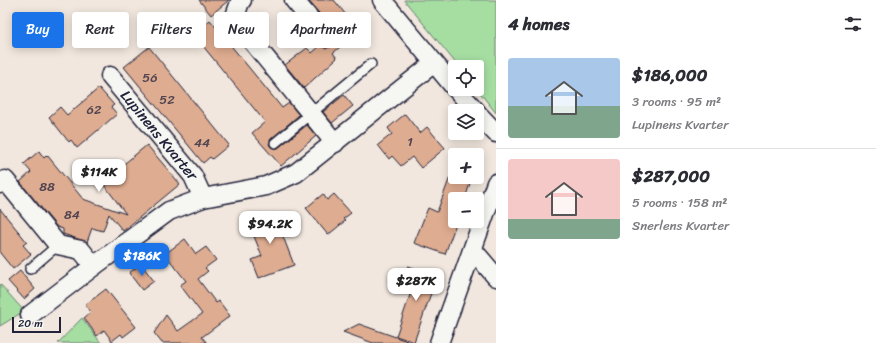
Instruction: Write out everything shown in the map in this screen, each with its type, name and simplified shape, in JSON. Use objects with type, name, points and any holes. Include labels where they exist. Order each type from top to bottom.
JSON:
[{"type":"street","points":[[242,0],[234,19],[335,143]]},
{"type":"street","points":[[294,0],[304,12]]},
{"type":"street","points":[[382,0],[448,80]]},
{"type":"street","name":"Lupinens Kvarter","points":[[30,315],[94,266],[169,212],[203,198],[266,186],[296,174],[434,63]]},
{"type":"street","name":"Lupinens Kvarter","points":[[110,76],[193,176],[203,198]]},
{"type":"street","points":[[461,96],[469,104]]},
{"type":"street","points":[[484,120],[496,133]]},
{"type":"street","points":[[0,184],[5,180],[58,245],[81,250],[94,266]]},
{"type":"street","points":[[439,343],[496,183]]},
{"type":"street","points":[[473,250],[496,277]]},
{"type":"lane","points":[[275,143],[371,64]]},
{"type":"lane","points":[[30,269],[58,245]]},
{"type":"green space","points":[[404,0],[496,0],[496,113],[483,96],[484,96],[484,60],[453,60]]},
{"type":"green space","points":[[0,284],[24,311],[0,326]]},
{"type":"green space","points":[[82,318],[101,343],[58,343]]},
{"type":"building","points":[[199,0],[229,0],[214,12],[211,15]]},
{"type":"building","points":[[308,0],[334,0],[344,12],[318,12]]},
{"type":"building","points":[[210,20],[214,25],[214,48],[233,48],[282,108],[289,103],[299,115],[271,139],[269,144],[271,147],[278,148],[307,125],[316,136],[281,166],[252,133],[265,122],[205,48],[206,48],[206,23]]},
{"type":"building","points":[[148,48],[150,48],[229,145],[212,159],[210,157],[203,163],[124,67]]},
{"type":"building","points":[[307,48],[312,53],[318,48],[339,48],[333,53],[337,58],[304,88],[285,65]]},
{"type":"building","points":[[99,88],[114,105],[111,107],[117,114],[77,148],[71,140],[69,142],[49,117],[60,107],[67,115]]},
{"type":"building","points":[[344,95],[353,106],[332,123],[323,112]]},
{"type":"building","points":[[405,114],[420,133],[427,127],[445,148],[421,168],[412,157],[401,166],[392,156],[389,159],[378,145],[392,134],[388,128]]},
{"type":"building","points":[[147,145],[180,184],[123,231],[109,214],[103,231],[92,228],[87,242],[63,234],[63,229],[57,227],[20,182],[31,172],[24,164],[39,151],[44,158],[47,155],[83,199],[126,214],[102,182]]},
{"type":"building","points":[[448,182],[448,184],[470,184],[467,192],[448,192],[448,228],[454,228],[445,254],[414,243],[428,208],[437,212]]},
{"type":"building","points":[[323,194],[327,200],[334,194],[351,213],[343,219],[345,221],[328,235],[306,208]]},
{"type":"building","points":[[0,209],[27,242],[23,245],[31,254],[13,269],[0,253]]},
{"type":"building","points":[[262,213],[264,217],[274,213],[294,265],[259,278],[252,260],[262,256],[247,219]]},
{"type":"building","points":[[185,239],[196,254],[206,247],[216,260],[205,268],[208,271],[198,279],[216,303],[219,301],[230,316],[202,337],[207,343],[162,343],[154,333],[166,315],[178,331],[202,314],[180,285],[186,281],[165,254]]},
{"type":"building","points":[[141,264],[154,281],[142,290],[129,273]]},
{"type":"building","points":[[408,266],[437,276],[414,342],[396,336],[413,286],[412,284],[403,281]]},
{"type":"building","points":[[20,271],[35,289],[24,299],[8,281]]},
{"type":"building","points":[[106,289],[136,327],[123,337],[121,334],[112,341],[104,330],[97,336],[84,318],[91,312],[85,305]]},
{"type":"building","points":[[359,324],[407,341],[407,343],[373,343],[343,332]]}]
